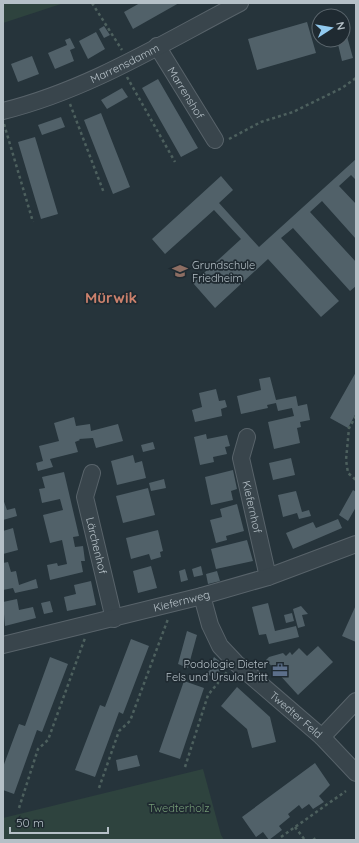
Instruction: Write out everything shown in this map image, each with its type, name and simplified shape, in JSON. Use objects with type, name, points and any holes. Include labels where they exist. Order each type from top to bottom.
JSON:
[{"type":"street","name":"Marrensdamm","points":[[3,111],[33,104],[65,92],[124,64],[240,3]]},
{"type":"street","name":"Marrenshof","points":[[157,46],[215,140]]},
{"type":"street","name":"Kiefernhof","points":[[247,438],[241,458],[268,577]]},
{"type":"street","name":"Lärchenhof","points":[[92,473],[85,497],[114,619]]},
{"type":"street","name":"Kiefernweg","points":[[3,645],[114,619],[202,596],[268,577],[356,544]]},
{"type":"street","name":"Twedter Feld","points":[[202,596],[210,625],[220,646],[236,663],[322,738],[356,773]]},
{"type":"street","points":[[322,738],[356,701]]},
{"type":"path","points":[[92,3],[122,48],[126,75],[175,162]]},
{"type":"path","points":[[215,140],[224,141],[261,122],[293,112],[342,88],[356,78]]},
{"type":"path","points":[[65,92],[104,193]]},
{"type":"path","points":[[3,120],[33,222]]},
{"type":"path","points":[[356,416],[349,428],[346,460],[348,473],[356,480]]},
{"type":"path","points":[[100,788],[119,731],[130,721],[169,617],[166,605]]},
{"type":"path","points":[[19,808],[38,749],[48,740],[86,640],[82,626]]},
{"type":"path","points":[[185,768],[208,695],[236,663]]},
{"type":"path","points":[[281,837],[346,791]]},
{"type":"path","points":[[295,827],[304,840]]},
{"type":"green space","points":[[3,3],[64,3],[3,23]]},
{"type":"green space","name":"Twedterholz","points":[[203,769],[221,835],[224,840],[3,840],[3,818]]},
{"type":"building","points":[[140,3],[179,3],[133,29],[124,12]]},
{"type":"building","points":[[307,22],[311,36],[311,48],[315,48],[316,53],[257,70],[248,39]]},
{"type":"building","points":[[104,26],[110,35],[104,38],[99,29]]},
{"type":"building","points":[[96,32],[105,49],[88,59],[79,41]]},
{"type":"building","points":[[70,38],[75,48],[70,50],[74,61],[55,69],[48,53],[67,45],[65,40]]},
{"type":"building","points":[[339,48],[350,48],[353,58],[342,61]]},
{"type":"building","points":[[32,56],[39,74],[18,82],[11,64]]},
{"type":"building","points":[[158,79],[198,148],[181,157],[142,88]]},
{"type":"building","points":[[122,88],[128,97],[107,109],[101,100]]},
{"type":"building","points":[[101,113],[130,187],[113,194],[84,120]]},
{"type":"building","points":[[61,117],[65,127],[42,135],[38,125]]},
{"type":"building","points":[[35,137],[58,214],[41,219],[18,142]]},
{"type":"building","points":[[356,159],[356,180],[351,175],[339,186],[356,204],[356,239],[322,201],[310,212],[356,262],[356,286],[350,291],[293,228],[281,238],[339,301],[321,317],[268,259],[215,308],[193,283],[241,239],[214,210],[165,254],[152,239],[221,176],[233,190],[219,203],[259,247]]},
{"type":"building","points":[[356,372],[356,413],[348,428],[330,418]]},
{"type":"building","points":[[270,377],[276,400],[296,396],[298,406],[307,404],[310,420],[300,422],[301,427],[297,428],[300,443],[274,449],[268,422],[294,416],[292,408],[278,411],[276,403],[267,405],[268,408],[241,414],[237,396],[261,390],[259,379]]},
{"type":"building","points":[[216,389],[219,401],[225,400],[227,407],[221,409],[222,416],[195,422],[192,410],[202,407],[199,393]]},
{"type":"building","points":[[74,417],[76,426],[90,424],[91,431],[118,424],[123,441],[96,448],[93,438],[79,439],[80,440],[75,442],[78,452],[50,459],[53,467],[38,471],[36,463],[43,461],[39,446],[59,441],[54,423]]},
{"type":"building","points":[[206,434],[207,439],[227,435],[230,446],[225,447],[227,454],[213,457],[214,462],[200,465],[194,437]]},
{"type":"building","points":[[153,442],[155,449],[143,452],[141,445]]},
{"type":"building","points":[[133,455],[135,463],[142,461],[146,478],[117,485],[111,461]]},
{"type":"building","points":[[291,458],[295,475],[273,480],[269,463]]},
{"type":"building","points":[[233,470],[237,489],[231,491],[233,500],[211,505],[205,477]]},
{"type":"building","points":[[64,472],[79,536],[73,537],[75,547],[83,546],[85,561],[81,561],[83,572],[50,580],[47,565],[57,563],[58,566],[67,564],[62,540],[50,543],[43,515],[63,510],[60,499],[42,503],[39,489],[45,488],[42,477]]},
{"type":"building","points":[[164,479],[166,488],[151,491],[149,483]]},
{"type":"building","points":[[148,488],[155,515],[123,523],[116,496]]},
{"type":"building","points":[[353,490],[356,492],[356,507],[348,521],[339,515]]},
{"type":"building","points":[[296,491],[302,512],[309,510],[311,516],[299,519],[297,513],[283,517],[278,495]]},
{"type":"building","points":[[3,499],[7,510],[15,508],[17,516],[3,520]]},
{"type":"building","points":[[237,504],[244,531],[226,536],[227,540],[216,543],[210,520],[222,517],[220,509]]},
{"type":"building","points":[[338,519],[342,528],[293,549],[286,533],[313,522],[316,528]]},
{"type":"building","points":[[13,528],[18,550],[3,554],[3,531]]},
{"type":"building","points":[[158,530],[163,551],[160,552],[161,557],[151,560],[149,554],[131,559],[126,538]]},
{"type":"building","points":[[247,540],[253,561],[216,569],[211,549]]},
{"type":"building","points":[[8,562],[11,572],[16,571],[19,585],[36,579],[38,588],[15,593],[13,588],[3,590],[3,563]]},
{"type":"building","points":[[151,566],[157,588],[138,593],[133,571]]},
{"type":"building","points":[[201,566],[203,575],[194,577],[192,569]]},
{"type":"building","points":[[185,569],[188,580],[181,582],[179,571]]},
{"type":"building","points":[[217,571],[220,581],[208,584],[206,574]]},
{"type":"building","points":[[91,581],[96,605],[67,611],[64,597],[76,594],[74,585]]},
{"type":"building","points":[[17,599],[19,610],[33,607],[36,618],[5,626],[3,602]]},
{"type":"building","points":[[50,601],[53,612],[44,614],[41,603]]},
{"type":"building","points":[[268,603],[275,631],[296,626],[299,637],[269,644],[266,634],[259,635],[252,607]]},
{"type":"building","points":[[356,605],[356,642],[342,636]]},
{"type":"building","points":[[301,606],[308,614],[302,615],[305,626],[298,628],[293,609]]},
{"type":"building","points":[[292,613],[294,621],[286,623],[284,615]]},
{"type":"building","points":[[187,631],[197,635],[188,668],[178,664]]},
{"type":"building","points":[[131,639],[149,646],[123,714],[119,712],[95,777],[75,770],[100,705],[105,707]]},
{"type":"building","points":[[318,646],[333,662],[298,695],[266,660],[269,657],[283,653],[286,656],[290,652],[292,655],[299,648],[307,656]]},
{"type":"building","points":[[50,657],[68,664],[42,732],[37,730],[14,794],[3,790],[3,767],[19,724],[25,726]]},
{"type":"building","points":[[214,657],[223,664],[219,668],[221,670],[217,674],[219,675],[215,680],[207,673],[211,669],[209,667]]},
{"type":"building","points":[[184,681],[204,688],[180,759],[159,752]]},
{"type":"building","points":[[237,687],[270,717],[276,742],[252,748],[247,729],[221,706]]},
{"type":"building","points":[[137,755],[140,766],[118,771],[116,760]]},
{"type":"building","points":[[315,763],[330,785],[319,796],[324,802],[313,809],[309,804],[302,809],[299,805],[288,814],[290,817],[279,826],[282,830],[269,840],[263,832],[256,837],[242,817]]},
{"type":"place","name":"Grundschule Friedheim","points":[[180,271]]},
{"type":"place","name":"Podologie Dieter Fels und Ursula Britt","points":[[280,670]]},
{"type":"district","name":"Mürwik","points":[[111,298]]}]
